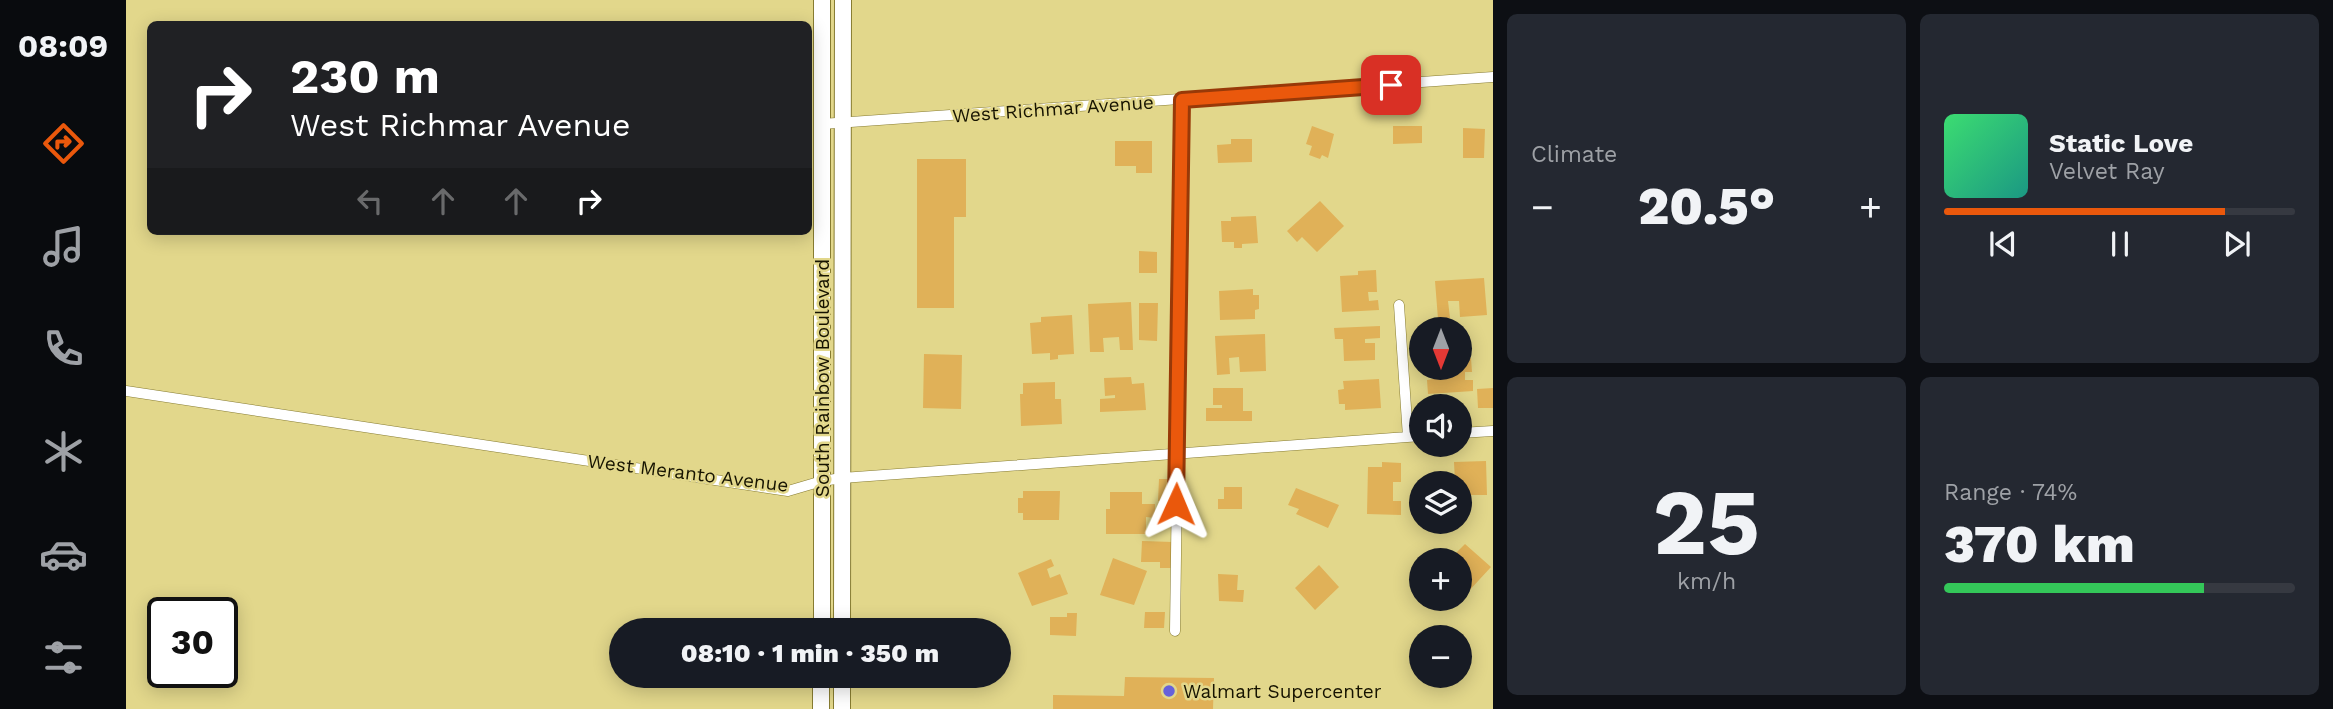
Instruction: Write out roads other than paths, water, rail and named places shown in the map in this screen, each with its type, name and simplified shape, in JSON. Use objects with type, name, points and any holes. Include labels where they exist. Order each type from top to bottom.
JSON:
[{"type":"main road","name":"South Rainbow Boulevard","points":[[822,0],[822,618]]},
{"type":"main road","name":"South Rainbow Boulevard","points":[[842,618],[843,0]]},
{"type":"main road","points":[[821,688],[821,709]]},
{"type":"main road","points":[[842,688],[842,709]]},
{"type":"street","name":"West Richmar Avenue","points":[[822,124],[1493,77]]},
{"type":"street","points":[[1175,631],[1182,100]]},
{"type":"street","points":[[1399,305],[1408,437]]},
{"type":"street","name":"West Meranto Avenue","points":[[126,391],[788,491],[842,478],[1408,437]]},
{"type":"street","points":[[1472,432],[1493,431]]},
{"type":"place","name":"Walmart Supercenter","points":[[1169,691]]}]
